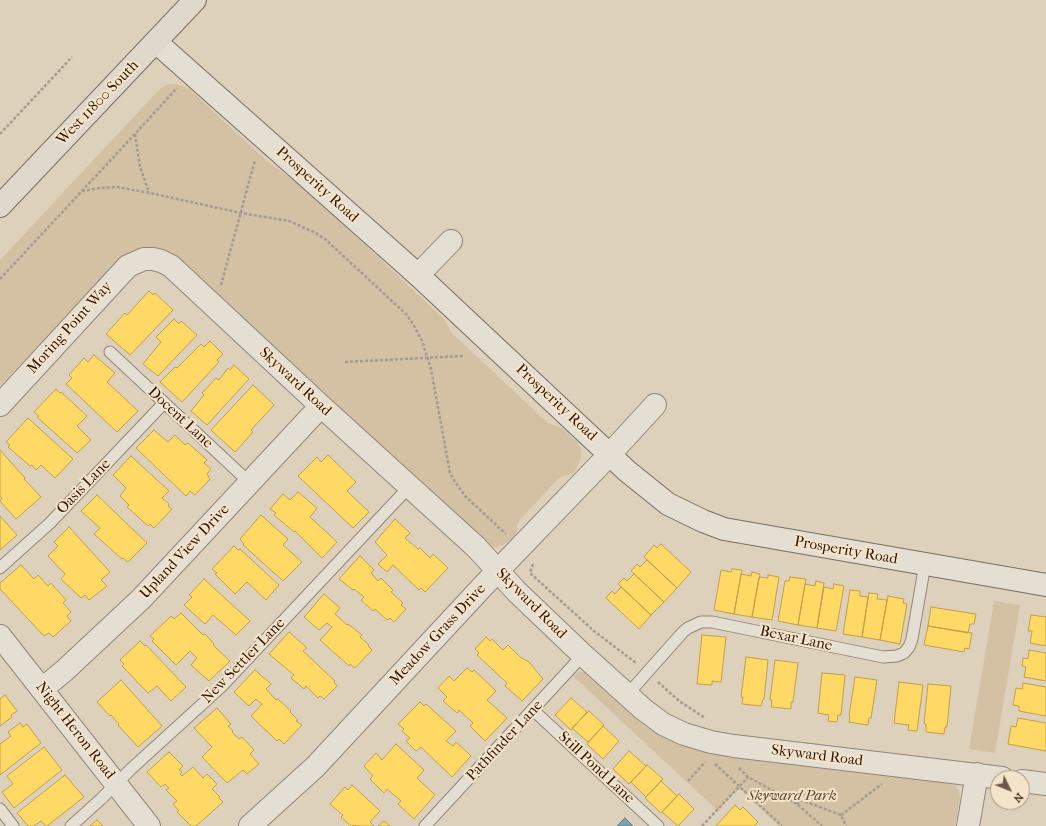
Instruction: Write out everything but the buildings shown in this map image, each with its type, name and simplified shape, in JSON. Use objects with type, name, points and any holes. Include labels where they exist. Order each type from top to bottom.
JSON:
[{"type":"main road","name":"West 11800 South","points":[[0,206],[196,0]]},
{"type":"street","name":"Prosperity Road","points":[[156,42],[418,275],[633,476],[668,504],[703,521],[724,529],[1046,585]]},
{"type":"street","points":[[418,275],[451,241]]},
{"type":"street","name":"Moring Point Way","points":[[0,405],[121,272],[128,266],[144,259]]},
{"type":"street","name":"Skyward Road","points":[[144,259],[153,259],[171,266],[321,406],[476,547],[517,592],[583,655],[627,695],[663,724],[684,734],[711,742],[734,746],[990,776]]},
{"type":"street","name":"Meadow Grass Drive","points":[[250,826],[315,766],[655,405]]},
{"type":"street","name":"Upland View Drive","points":[[42,689],[64,671],[141,599],[321,406]]},
{"type":"street","name":"Night Heron Road","points":[[0,636],[150,826]]},
{"type":"street","points":[[968,826],[977,774]]},
{"type":"street","points":[[1030,782],[1046,784]]},
{"type":"lane","name":"Docent Lane","points":[[110,352],[250,483]]},
{"type":"lane","name":"Oasis Lane","points":[[0,568],[50,523],[164,403]]},
{"type":"lane","name":"New Settler Lane","points":[[71,826],[221,687],[409,487]]},
{"type":"lane","name":"Bexar Lane","points":[[627,695],[688,628],[701,622],[712,622],[884,657],[897,656],[904,653],[909,647],[912,639],[925,564]]},
{"type":"lane","name":"Pathfinder Lane","points":[[425,826],[583,655]]},
{"type":"lane","name":"Still Pond Lane","points":[[533,710],[658,826]]},
{"type":"lane","points":[[0,809],[13,826]]},
{"type":"path","points":[[0,134],[72,57]]},
{"type":"path","points":[[0,279],[177,88],[176,83]]},
{"type":"path","points":[[135,134],[140,167],[150,193]]},
{"type":"path","points":[[221,285],[255,160]]},
{"type":"path","points":[[82,191],[117,187],[150,193],[241,213],[289,221],[314,232],[325,239],[406,314],[413,324],[428,358],[431,369],[450,473],[454,482],[466,497],[502,530]]},
{"type":"path","points":[[345,362],[464,356]]},
{"type":"path","points":[[534,564],[530,573],[594,631],[647,672],[679,701],[709,720]]},
{"type":"path","points":[[688,780],[709,758]]},
{"type":"path","points":[[714,763],[782,826]]},
{"type":"path","points":[[738,767],[748,777],[797,804],[822,826]]},
{"type":"path","points":[[702,826],[748,777]]},
{"type":"path","points":[[841,815],[883,784]]},
{"type":"path","points":[[797,804],[801,800],[841,815],[846,826]]},
{"type":"green space","points":[[169,84],[177,84],[188,88],[267,161],[307,190],[445,320],[454,335],[548,423],[562,428],[578,443],[581,449],[581,457],[576,469],[572,474],[563,476],[557,480],[518,522],[516,534],[508,542],[501,546],[487,546],[184,262],[169,251],[144,248],[128,253],[122,257],[0,386],[0,260],[155,94],[161,88]]},
{"type":"green space","points":[[994,601],[1020,605],[995,753],[969,749]]},
{"type":"green space","name":"Skyward Park","points":[[579,672],[584,672],[631,715],[649,729],[677,744],[688,744],[749,760],[949,783],[955,786],[959,791],[960,798],[955,826],[779,826],[741,790],[738,790],[718,811],[573,676]]}]
